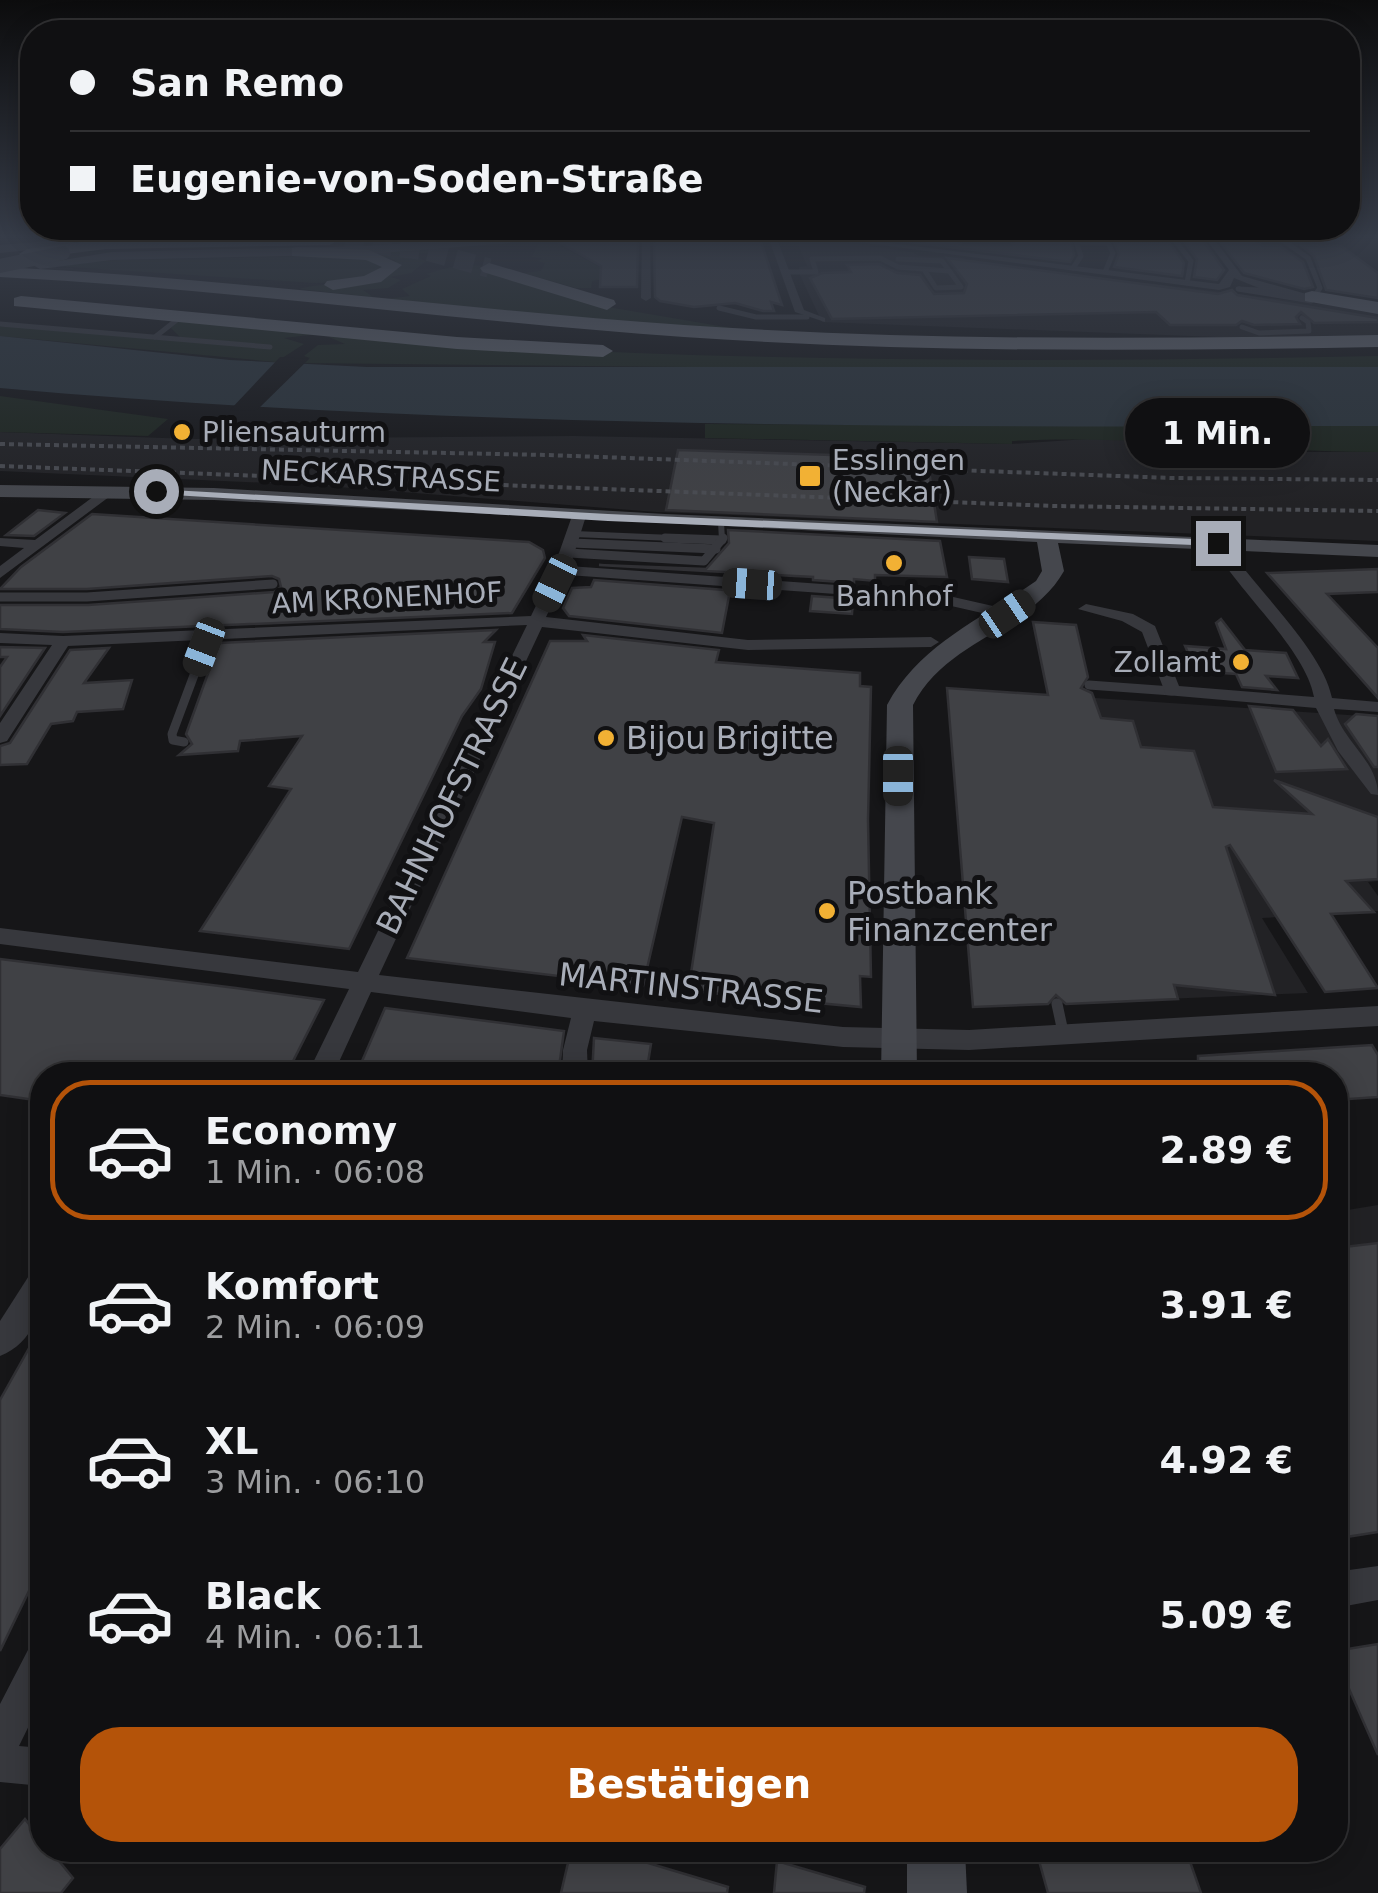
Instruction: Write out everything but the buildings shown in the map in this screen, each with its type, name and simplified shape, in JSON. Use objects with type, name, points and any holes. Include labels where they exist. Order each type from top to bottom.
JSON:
[{"type":"highway","points":[[298,327],[406,340],[620,351]]},
{"type":"highway","points":[[484,327],[644,342],[998,352]]},
{"type":"highway","points":[[648,327],[1045,344],[1378,341]]},
{"type":"highway","points":[[765,327],[1045,344]]},
{"type":"highway","points":[[676,352],[1378,351]]},
{"type":"main road","points":[[0,477],[129,482],[214,494]]},
{"type":"main road","name":"NECKARSTRASSE","points":[[0,491],[214,494],[574,536],[1046,537],[1378,551]]},
{"type":"main road","points":[[899,1062],[900,705],[910,683],[930,663],[1007,614],[1050,579],[1053,564],[1046,537]]},
{"type":"main road","points":[[937,1862],[938,1893]]},
{"type":"street","points":[[0,573],[110,491]]},
{"type":"street","name":"BAHNHOFSTRASSE","points":[[326,1062],[546,620],[574,536]]},
{"type":"street","points":[[0,542],[35,544]]},
{"type":"street","points":[[1218,543],[1228,563],[1304,656],[1322,687],[1322,702],[1348,751],[1378,789]]},
{"type":"street","points":[[1086,609],[1118,615],[1150,629],[1172,691],[1378,707]]},
{"type":"street","name":"AM KRONENHOF","points":[[0,638],[63,642],[546,620],[748,645],[931,642]]},
{"type":"street","points":[[0,736],[63,642]]},
{"type":"street","name":"MARTINSTRASSE","points":[[0,936],[585,1010],[820,1035],[998,1039],[1063,1032],[1378,1016]]},
{"type":"street","points":[[575,1062],[585,1010]]},
{"type":"street","points":[[0,1341],[12,1330],[30,1301]]},
{"type":"street","points":[[1348,1588],[1378,1583]]},
{"type":"street","points":[[0,1743],[30,1684]]},
{"type":"street","points":[[0,1763],[30,1766]]},
{"type":"lane","points":[[40,327],[270,347]]},
{"type":"lane","points":[[156,337],[168,327]]},
{"type":"lane","points":[[1243,327],[1261,333],[1310,330],[1308,327]]},
{"type":"lane","points":[[574,536],[701,561],[708,559],[719,537]]},
{"type":"lane","points":[[561,570],[928,596],[1007,614]]},
{"type":"lane","points":[[0,597],[87,597],[273,584]]},
{"type":"lane","points":[[184,742],[173,740],[172,734],[209,635]]},
{"type":"lane","points":[[1089,685],[1172,691]]},
{"type":"lane","points":[[1058,1004],[1063,1032]]},
{"type":"shaded area","points":[[0,327],[19,327],[182,339],[171,328],[245,327],[318,334],[284,338],[304,344],[276,362],[0,336]]},
{"type":"shaded area","points":[[963,327],[1378,327],[1378,336],[1243,338]]},
{"type":"shaded area","points":[[0,336],[230,360],[367,367],[1378,367],[1378,426],[688,423],[172,401],[0,388]]},
{"type":"shaded area","points":[[329,337],[593,351],[855,359],[1378,356],[1378,367],[879,369],[301,363],[310,358],[304,356],[318,345],[345,344]]},
{"type":"shaded area","points":[[0,396],[168,419],[148,436],[0,432]]},
{"type":"shaded area","points":[[705,424],[1378,426],[1378,452],[1058,439],[1012,444],[705,438]]},
{"type":"shaded area","points":[[0,432],[190,439],[574,436],[1011,444],[1101,438],[1304,452],[1378,452],[1378,541],[656,512],[313,485],[0,471]]},
{"type":"shaded area","points":[[947,688],[1378,717],[1378,881],[1368,882],[1378,896],[1378,911],[1262,918],[1308,993],[973,1007]]},
{"type":"shaded area","points":[[1378,1205],[1378,1385],[1348,1329],[1348,1210]]},
{"type":"pier","points":[[280,357],[309,359],[256,411],[230,410]]},
{"type":"railway","points":[[0,444],[547,455],[1172,478],[1378,480]]},
{"type":"railway","points":[[0,466],[1054,506],[1378,511]]},
{"type":"place","name":"Pliensauturm","points":[[182,432]]},
{"type":"place","name":"Esslingen (Neckar)","points":[[810,476]]},
{"type":"place","name":"Bahnhof","points":[[894,563]]},
{"type":"place","name":"Zollamt","points":[[1241,662]]},
{"type":"place","name":"Bijou Brigitte","points":[[606,738]]},
{"type":"place","name":"Postbank Finanzcenter","points":[[827,911]]},
{"type":"route","points":[[156,491],[608,518],[1218,543]]}]
